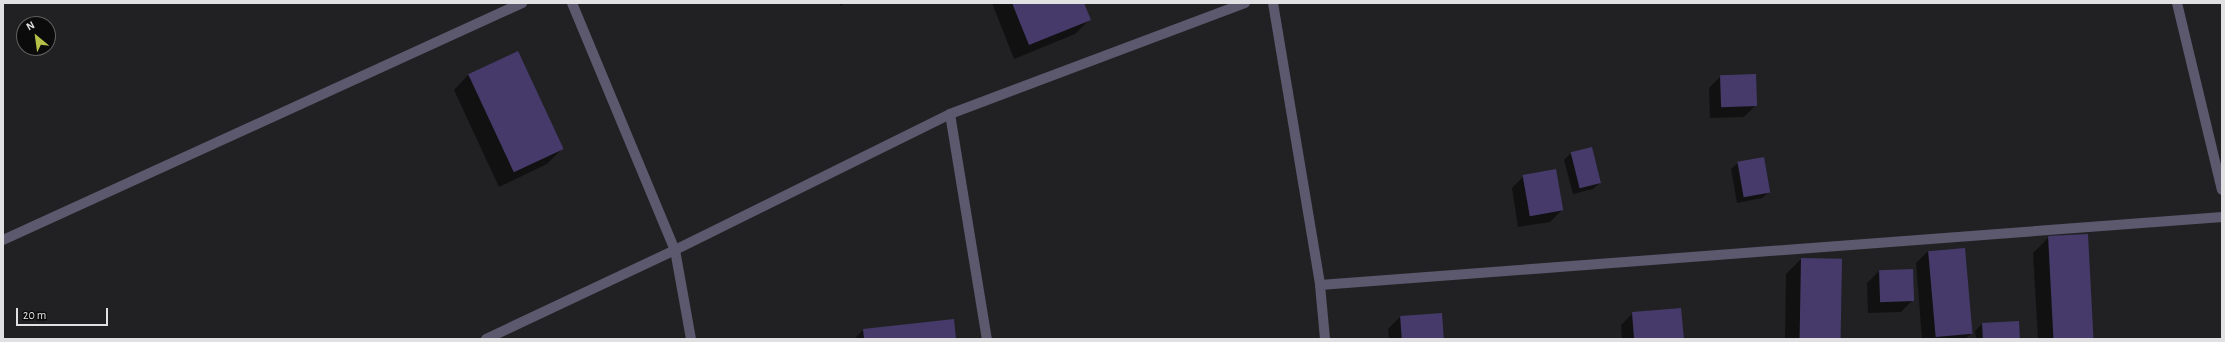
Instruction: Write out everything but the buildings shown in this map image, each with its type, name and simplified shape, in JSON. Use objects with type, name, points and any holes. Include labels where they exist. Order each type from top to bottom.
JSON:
[{"type":"street","points":[[3,240],[522,3]]},
{"type":"street","points":[[572,3],[675,250],[691,339]]},
{"type":"street","points":[[486,339],[675,250],[950,114],[1245,3]]},
{"type":"street","points":[[1273,3],[1320,285],[1325,339]]},
{"type":"street","points":[[2177,3],[2222,190]]},
{"type":"street","points":[[950,114],[987,339]]},
{"type":"street","points":[[1320,285],[2222,217]]}]
